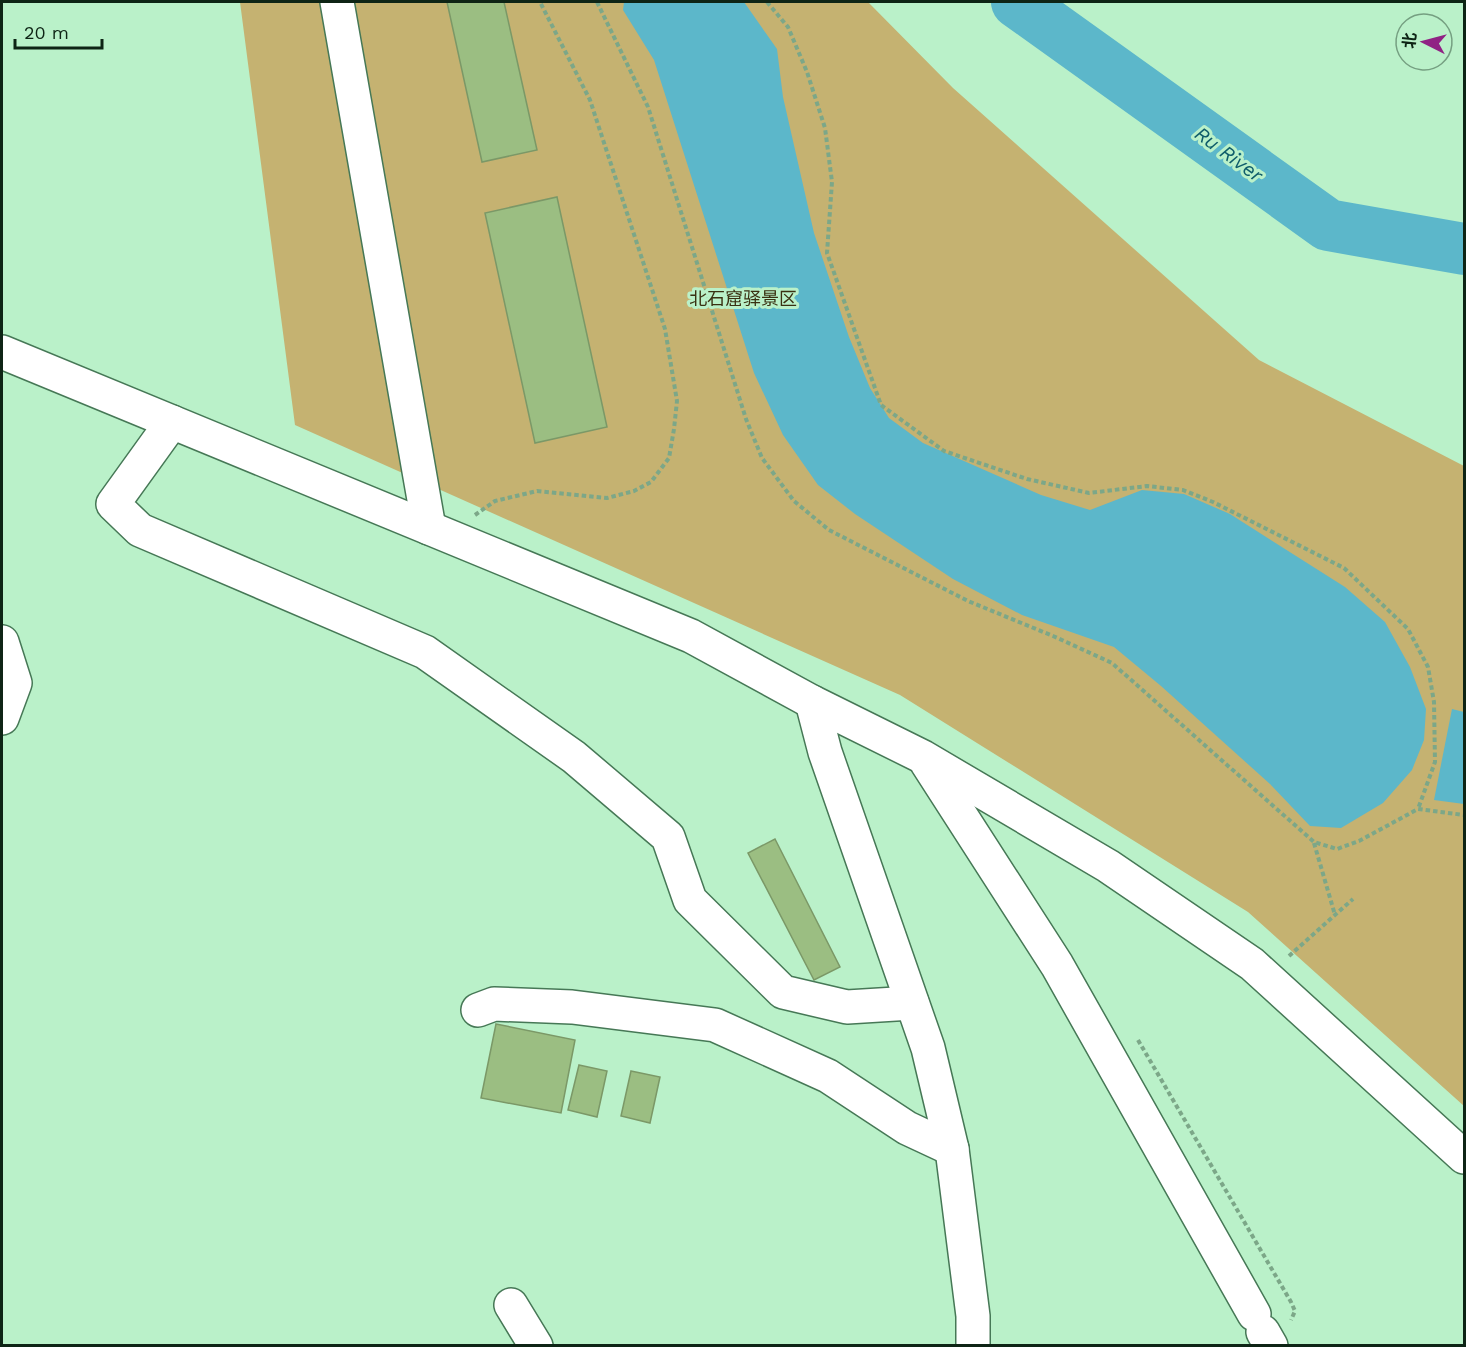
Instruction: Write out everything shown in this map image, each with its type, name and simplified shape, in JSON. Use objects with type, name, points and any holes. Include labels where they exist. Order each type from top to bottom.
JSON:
[{"type":"street","points":[[337,2],[429,528]]},
{"type":"street","points":[[2,352],[691,636],[812,702],[923,757],[1108,866],[1252,964],[1464,1157]]},
{"type":"street","points":[[172,422],[113,504],[140,530],[425,652],[574,757],[668,837],[690,900],[783,992],[847,1007],[912,1003]]},
{"type":"street","points":[[2,642],[15,683],[2,718]]},
{"type":"street","points":[[812,702],[825,752],[928,1048],[952,1149],[973,1316],[973,1346]]},
{"type":"street","points":[[923,757],[1057,966],[1262,1330]]},
{"type":"street","points":[[478,1010],[494,1004],[572,1007],[715,1025],[828,1076],[908,1128],[952,1149]]},
{"type":"street","points":[[511,1305],[536,1346]]},
{"type":"path","points":[[459,540],[475,515],[495,501],[537,491],[607,498],[633,491],[651,482],[669,458],[674,429],[676,401],[665,328],[590,100],[540,2]]},
{"type":"path","points":[[597,2],[648,107],[743,408],[758,448],[762,458],[794,501],[829,530],[968,601],[1112,663],[1314,842],[1337,849],[1359,841],[1418,810],[1464,815]]},
{"type":"path","points":[[767,2],[788,27],[807,72],[825,128],[832,182],[827,253],[880,405],[944,451],[1027,479],[1089,492],[1147,486],[1183,490],[1213,501],[1344,568],[1408,629],[1428,667],[1434,702],[1435,762],[1418,810]]},
{"type":"path","points":[[1314,842],[1335,915]]},
{"type":"path","points":[[1266,976],[1353,899]]},
{"type":"path","points":[[1291,1302],[1295,1311]]},
{"type":"green space","name":"北石窟驿景区","points":[[240,2],[868,2],[953,88],[1259,360],[1464,466],[1464,1106],[1248,912],[900,695],[295,425]]},
{"type":"water","points":[[624,2],[744,2],[777,49],[783,97],[814,233],[849,337],[870,388],[889,418],[923,443],[1041,495],[1090,510],[1142,490],[1184,494],[1230,514],[1345,587],[1385,622],[1410,667],[1426,709],[1424,740],[1412,770],[1383,803],[1341,828],[1310,826],[1270,784],[1114,647],[1022,615],[953,579],[855,514],[818,485],[783,435],[754,373],[654,60],[623,10]]},
{"type":"water","points":[[1452,709],[1464,712],[1464,804],[1434,800]]},
{"type":"building","points":[[447,2],[504,2],[537,150],[482,162]]},
{"type":"building","points":[[557,197],[607,427],[535,443],[485,213]]},
{"type":"building","points":[[775,839],[840,967],[814,980],[748,853]]},
{"type":"building","points":[[496,1024],[575,1040],[561,1113],[481,1098]]},
{"type":"building","points":[[579,1065],[607,1071],[597,1117],[568,1110]]},
{"type":"building","points":[[631,1071],[660,1077],[650,1123],[621,1116]]},
{"type":"waterway","name":"Ru River","points":[[1017,2],[1328,225],[1464,249]]}]
